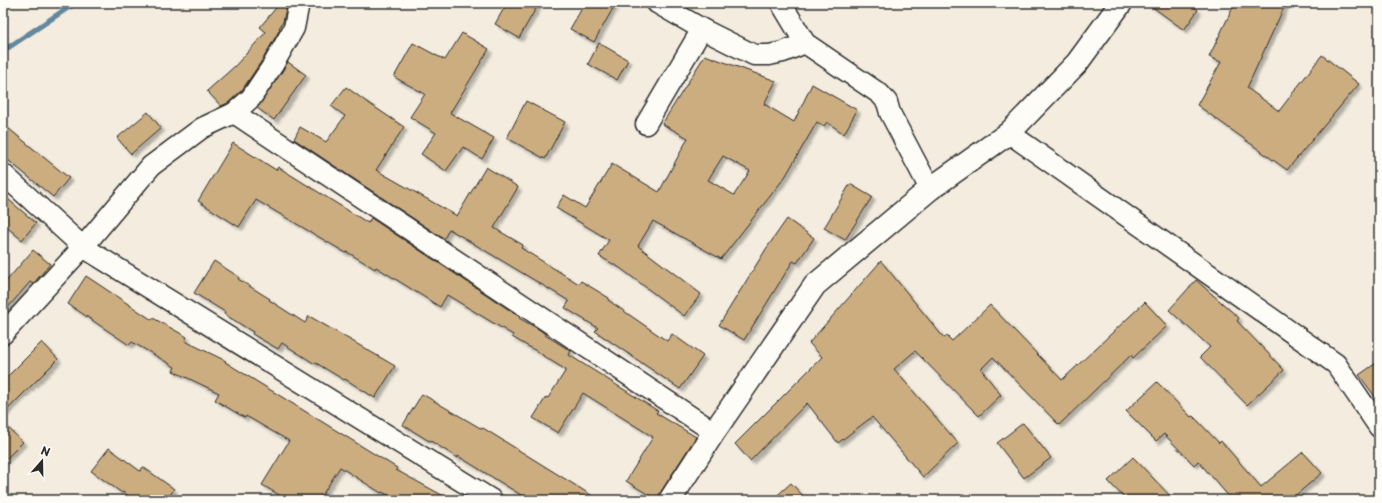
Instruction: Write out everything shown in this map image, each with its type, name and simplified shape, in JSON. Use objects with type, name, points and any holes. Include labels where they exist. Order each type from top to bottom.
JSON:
[{"type":"street","points":[[3,334],[83,247],[152,166],[202,128],[234,113],[251,98],[273,65],[294,28],[298,8],[297,3]]},
{"type":"street","points":[[657,3],[702,29],[754,55],[769,55],[783,52],[805,43]]},
{"type":"street","points":[[780,3],[805,43],[880,94],[887,102],[890,113],[930,189]]},
{"type":"street","points":[[670,500],[714,432],[815,284],[930,189],[1009,133],[1076,63],[1120,3]]},
{"type":"street","points":[[646,124],[702,29]]},
{"type":"street","points":[[234,113],[714,432]]},
{"type":"street","points":[[1009,133],[1336,364],[1379,427]]},
{"type":"street","points":[[3,174],[83,247],[492,500]]},
{"type":"building","points":[[280,3],[284,3],[286,5],[283,22],[263,59],[242,90],[228,103],[221,106],[207,91],[235,66],[266,32],[260,27]]},
{"type":"building","points":[[507,3],[539,3],[519,38],[495,24]]},
{"type":"building","points":[[585,3],[616,3],[594,42],[570,29]]},
{"type":"building","points":[[1147,3],[1188,3],[1198,10],[1184,30]]},
{"type":"building","points":[[1235,3],[1286,3],[1247,88],[1279,111],[1322,55],[1359,84],[1287,170],[1197,105],[1221,62],[1209,57]]},
{"type":"building","points":[[462,33],[489,49],[450,113],[494,138],[482,159],[463,147],[446,171],[421,154],[436,133],[410,117],[425,94],[394,77],[413,43],[445,60]]},
{"type":"building","points":[[599,43],[628,60],[617,80],[588,64]]},
{"type":"building","points":[[705,55],[776,81],[764,104],[794,122],[812,84],[857,110],[844,134],[827,122],[824,126],[817,122],[785,177],[721,259],[653,221],[638,246],[701,294],[684,316],[620,268],[599,256],[609,240],[556,208],[564,195],[585,208],[612,164],[659,192],[688,138],[662,124]],"holes":[[[723,156],[750,171],[734,195],[708,180]]]},
{"type":"building","points":[[288,62],[306,75],[274,120],[257,108]]},
{"type":"building","points":[[346,87],[404,127],[376,170],[457,216],[486,167],[518,187],[494,228],[523,245],[521,248],[579,284],[581,281],[609,298],[608,300],[667,341],[672,334],[703,356],[680,389],[595,331],[598,328],[565,308],[569,301],[449,229],[444,239],[294,139],[300,127],[326,142],[345,116],[331,106]]},
{"type":"building","points":[[526,101],[565,122],[545,159],[507,138]]},
{"type":"building","points":[[148,112],[161,128],[131,154],[117,138]]},
{"type":"building","points":[[3,124],[69,178],[53,197],[3,156]]},
{"type":"building","points":[[233,143],[276,170],[278,167],[368,223],[371,218],[520,317],[519,318],[571,351],[569,355],[658,411],[656,413],[696,437],[657,500],[626,481],[653,437],[583,393],[558,433],[533,418],[566,370],[512,337],[513,335],[447,295],[440,307],[376,267],[375,269],[347,252],[346,253],[256,200],[239,227],[198,201]]},
{"type":"building","points":[[850,184],[872,197],[845,240],[824,228]]},
{"type":"building","points":[[3,195],[36,223],[22,240],[3,224]]},
{"type":"building","points":[[787,219],[814,238],[797,263],[793,261],[744,340],[719,325],[766,249]]},
{"type":"building","points":[[33,250],[50,264],[33,284],[30,282],[3,313],[3,285]]},
{"type":"building","points":[[214,261],[239,277],[238,279],[305,323],[309,316],[395,366],[375,398],[345,379],[344,380],[316,363],[315,364],[282,343],[278,349],[252,334],[253,332],[224,314],[225,312],[194,293]]},
{"type":"building","points":[[881,261],[944,338],[947,336],[952,341],[990,305],[1062,380],[1145,302],[1167,326],[1133,358],[1131,355],[1059,425],[993,357],[981,369],[1001,395],[979,416],[915,351],[894,369],[958,443],[923,477],[872,417],[838,443],[807,403],[750,461],[735,444],[822,357],[809,343]]},
{"type":"building","points":[[86,276],[152,320],[153,318],[187,337],[185,341],[226,361],[225,362],[397,468],[396,470],[451,500],[398,500],[382,492],[381,493],[340,467],[319,500],[288,500],[262,485],[289,441],[246,416],[245,418],[215,400],[219,393],[173,371],[175,367],[132,342],[129,345],[68,304]]},
{"type":"building","points":[[1196,280],[1239,318],[1237,321],[1284,370],[1247,405],[1200,357],[1210,347],[1169,310]]},
{"type":"building","points":[[42,342],[58,359],[3,414],[3,381]]},
{"type":"building","points":[[1379,361],[1379,402],[1359,375]]},
{"type":"building","points":[[1157,382],[1219,443],[1221,441],[1261,487],[1303,452],[1322,473],[1290,500],[1232,500],[1198,461],[1194,465],[1164,434],[1156,441],[1126,411]]},
{"type":"building","points":[[422,394],[482,429],[483,428],[599,500],[529,500],[458,456],[458,458],[429,441],[403,425]]},
{"type":"building","points":[[3,423],[23,442],[3,462]]},
{"type":"building","points":[[1023,423],[1051,458],[1024,478],[997,443]]},
{"type":"building","points":[[109,448],[140,471],[143,467],[174,489],[167,500],[134,500],[91,471]]},
{"type":"building","points":[[1133,457],[1174,500],[1126,500],[1108,481]]},
{"type":"building","points":[[791,483],[807,500],[772,500]]},
{"type":"waterway","points":[[3,51],[75,3]]}]
